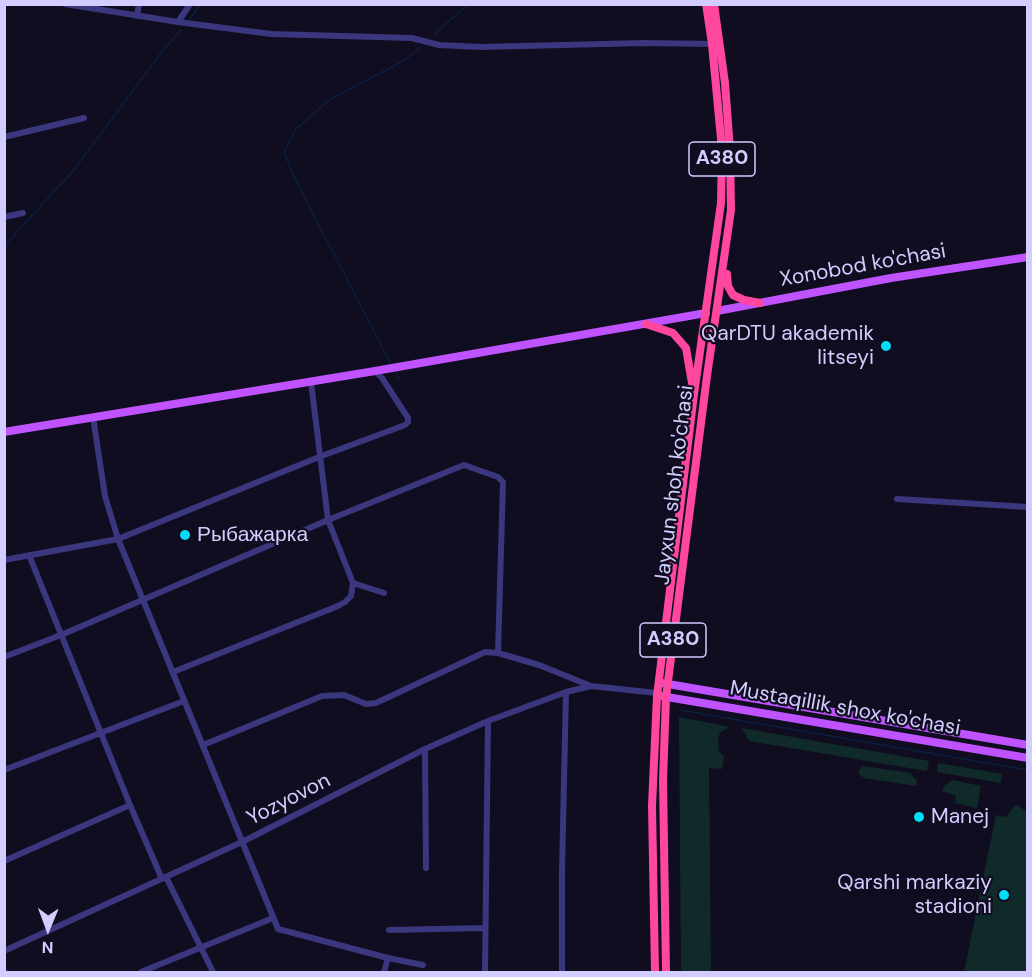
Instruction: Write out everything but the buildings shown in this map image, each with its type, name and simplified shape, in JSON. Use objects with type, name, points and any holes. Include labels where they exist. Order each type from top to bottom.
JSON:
[{"type":"highway","name":"Jayxun shoh ko'chasi","points":[[666,972],[663,780],[658,682],[693,394],[721,203],[722,149],[706,4]]},
{"type":"highway","name":"Jayxun shoh ko'chasi","points":[[655,972],[652,806],[660,695],[668,683],[731,210],[730,150],[725,82],[714,4]]},
{"type":"highway","points":[[727,245],[728,286],[733,295],[760,303]]},
{"type":"highway","points":[[646,324],[673,333],[686,348],[693,394]]},
{"type":"main road","name":"Xonobod ko'chasi","points":[[717,311],[891,278],[1028,257]]},
{"type":"main road","points":[[4,432],[311,382],[706,313]]},
{"type":"main road","name":"Mustaqillik shox ko'chasi","points":[[658,682],[1028,745]]},
{"type":"main road","name":"Mustaqillik shox ko'chasi","points":[[660,695],[1028,758]]},
{"type":"street","points":[[65,4],[270,34],[412,38],[439,45],[481,47],[644,43],[712,44]]},
{"type":"street","points":[[137,16],[139,4]]},
{"type":"street","points":[[178,22],[190,4]]},
{"type":"street","points":[[4,137],[84,118]]},
{"type":"street","points":[[4,217],[24,213]]},
{"type":"street","name":"Xonobod ko'chasi","points":[[706,313],[717,311]]},
{"type":"street","points":[[4,560],[118,539],[405,425],[408,418],[375,371]]},
{"type":"street","points":[[172,672],[338,606],[351,596],[353,583],[328,520],[311,382]]},
{"type":"street","points":[[93,417],[105,496],[118,539],[278,929],[423,965]]},
{"type":"street","points":[[4,657],[62,635],[328,520],[464,465],[498,477],[503,483],[498,654]]},
{"type":"street","points":[[897,499],[1028,507]]},
{"type":"street","points":[[29,555],[130,805],[164,878],[213,972]]},
{"type":"street","points":[[353,583],[384,592]]},
{"type":"street","points":[[203,745],[322,696],[344,695],[366,704],[376,703],[485,652],[539,665],[591,686],[660,695]]},
{"type":"street","name":"Yozyovon","points":[[4,951],[242,842],[425,749],[488,721],[566,692],[591,686]]},
{"type":"street","points":[[562,972],[566,692]]},
{"type":"street","points":[[4,770],[184,701]]},
{"type":"street","points":[[485,972],[488,721]]},
{"type":"street","points":[[425,749],[426,868]]},
{"type":"street","points":[[4,861],[130,805]]},
{"type":"street","points":[[141,972],[273,918]]},
{"type":"street","points":[[389,930],[485,928]]},
{"type":"street","points":[[384,972],[388,958]]},
{"type":"green space","points":[[679,717],[730,727],[720,732],[718,739],[719,751],[724,757],[722,769],[709,768],[711,972],[681,972]]},
{"type":"green space","points":[[742,728],[929,761],[927,771],[749,741]]},
{"type":"green space","points":[[938,763],[1002,774],[1001,783],[937,772]]},
{"type":"green space","points":[[863,766],[910,773],[917,781],[916,786],[864,778],[859,774],[859,769]]},
{"type":"green space","points":[[952,780],[981,786],[977,808],[955,803],[956,796],[942,791],[944,786]]},
{"type":"green space","name":"Qarshi markaziy stadioni","points":[[1017,805],[1027,812],[1027,972],[964,972],[996,815],[1006,817]]},
{"type":"waterway","points":[[189,20],[201,4]]},
{"type":"waterway","points":[[434,35],[468,4]]},
{"type":"waterway","points":[[4,246],[73,171],[164,49],[181,30]]},
{"type":"waterway","points":[[392,366],[295,179],[284,152],[296,129],[329,100],[405,60],[421,47]]},
{"type":"waterway","points":[[395,370],[399,379]]},
{"type":"waterway","points":[[680,710],[1028,770]]},
{"type":"place","name":"QarDTU akademik litseyi","points":[[886,346]]},
{"type":"place","name":"Рыбажарка","points":[[185,535]]},
{"type":"place","name":"Manej","points":[[919,817]]},
{"type":"place","name":"Qarshi markaziy stadioni","points":[[1004,895]]}]
